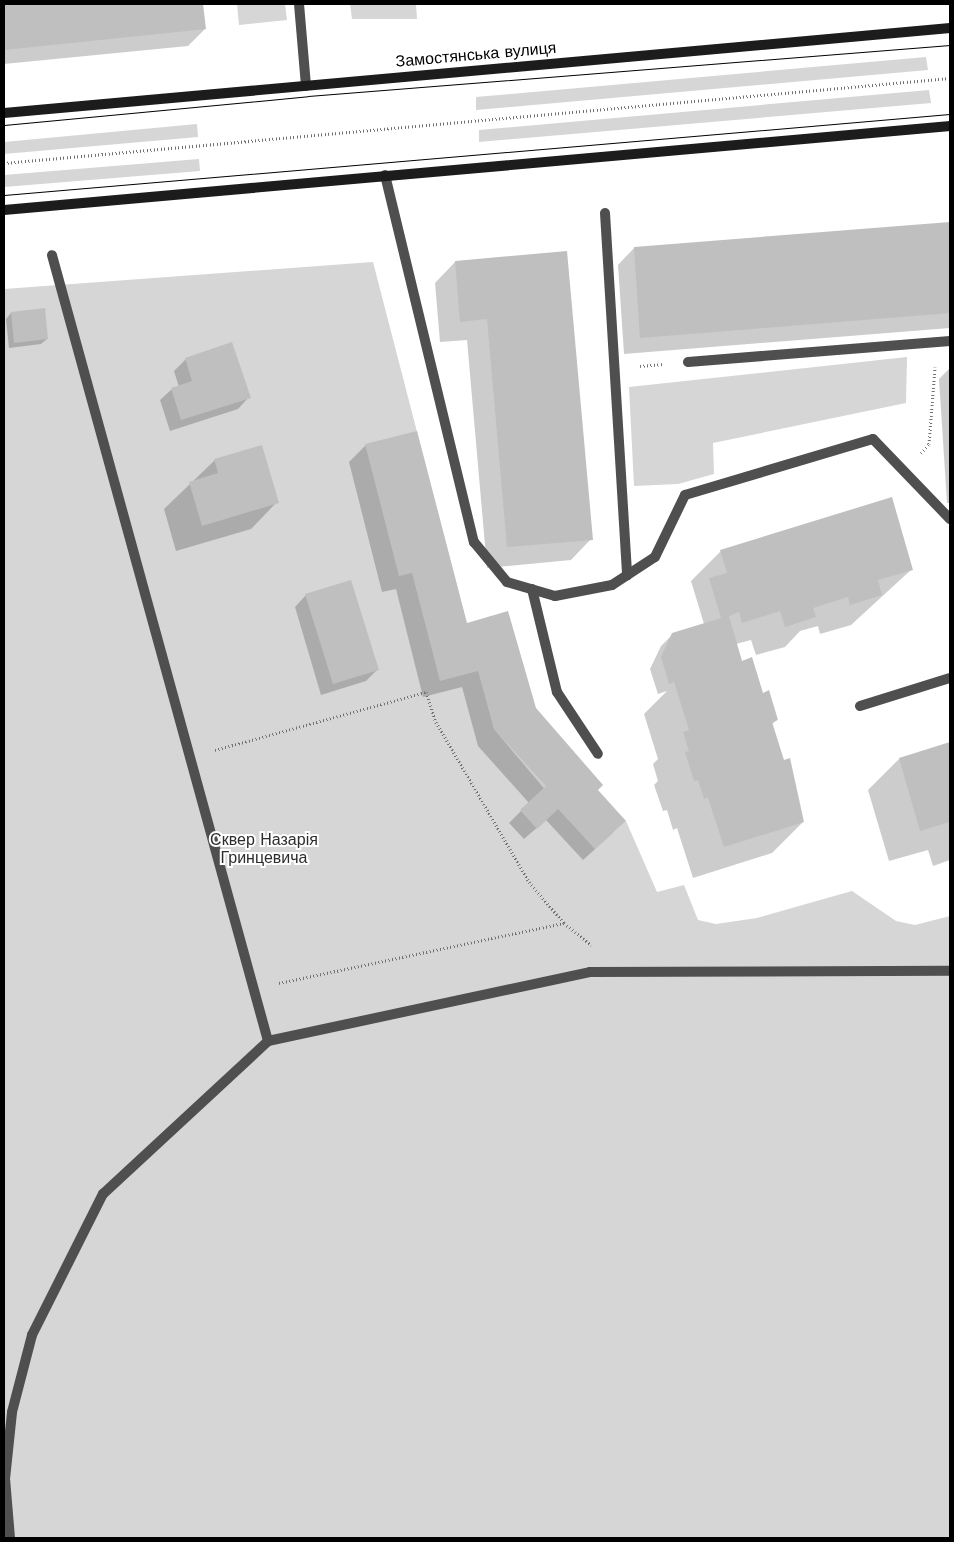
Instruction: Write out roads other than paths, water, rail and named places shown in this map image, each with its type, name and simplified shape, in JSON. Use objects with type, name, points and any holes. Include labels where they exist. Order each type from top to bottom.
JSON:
[{"type":"main road","name":"Замостянська вулиця","points":[[4,113],[950,28]]},
{"type":"main road","points":[[4,210],[950,126]]},
{"type":"street","points":[[299,4],[306,86]]},
{"type":"street","points":[[385,175],[474,542],[507,582],[555,596],[612,585],[655,557],[685,495],[872,439],[950,519]]},
{"type":"street","points":[[605,213],[627,575]]},
{"type":"street","points":[[52,255],[268,1041]]},
{"type":"street","points":[[688,362],[950,341]]},
{"type":"street","points":[[532,589],[557,692],[598,754]]},
{"type":"street","points":[[860,706],[950,678]]},
{"type":"street","points":[[10,1538],[5,1478],[12,1412],[32,1335],[104,1194],[268,1041],[590,972],[950,971]]},
{"type":"tram line","points":[[4,125],[308,96],[950,45]]},
{"type":"tram line","points":[[4,195],[950,114]]},
{"type":"park label","name":"Сквер Назарія Гринцевича","points":[[264,849]]}]
